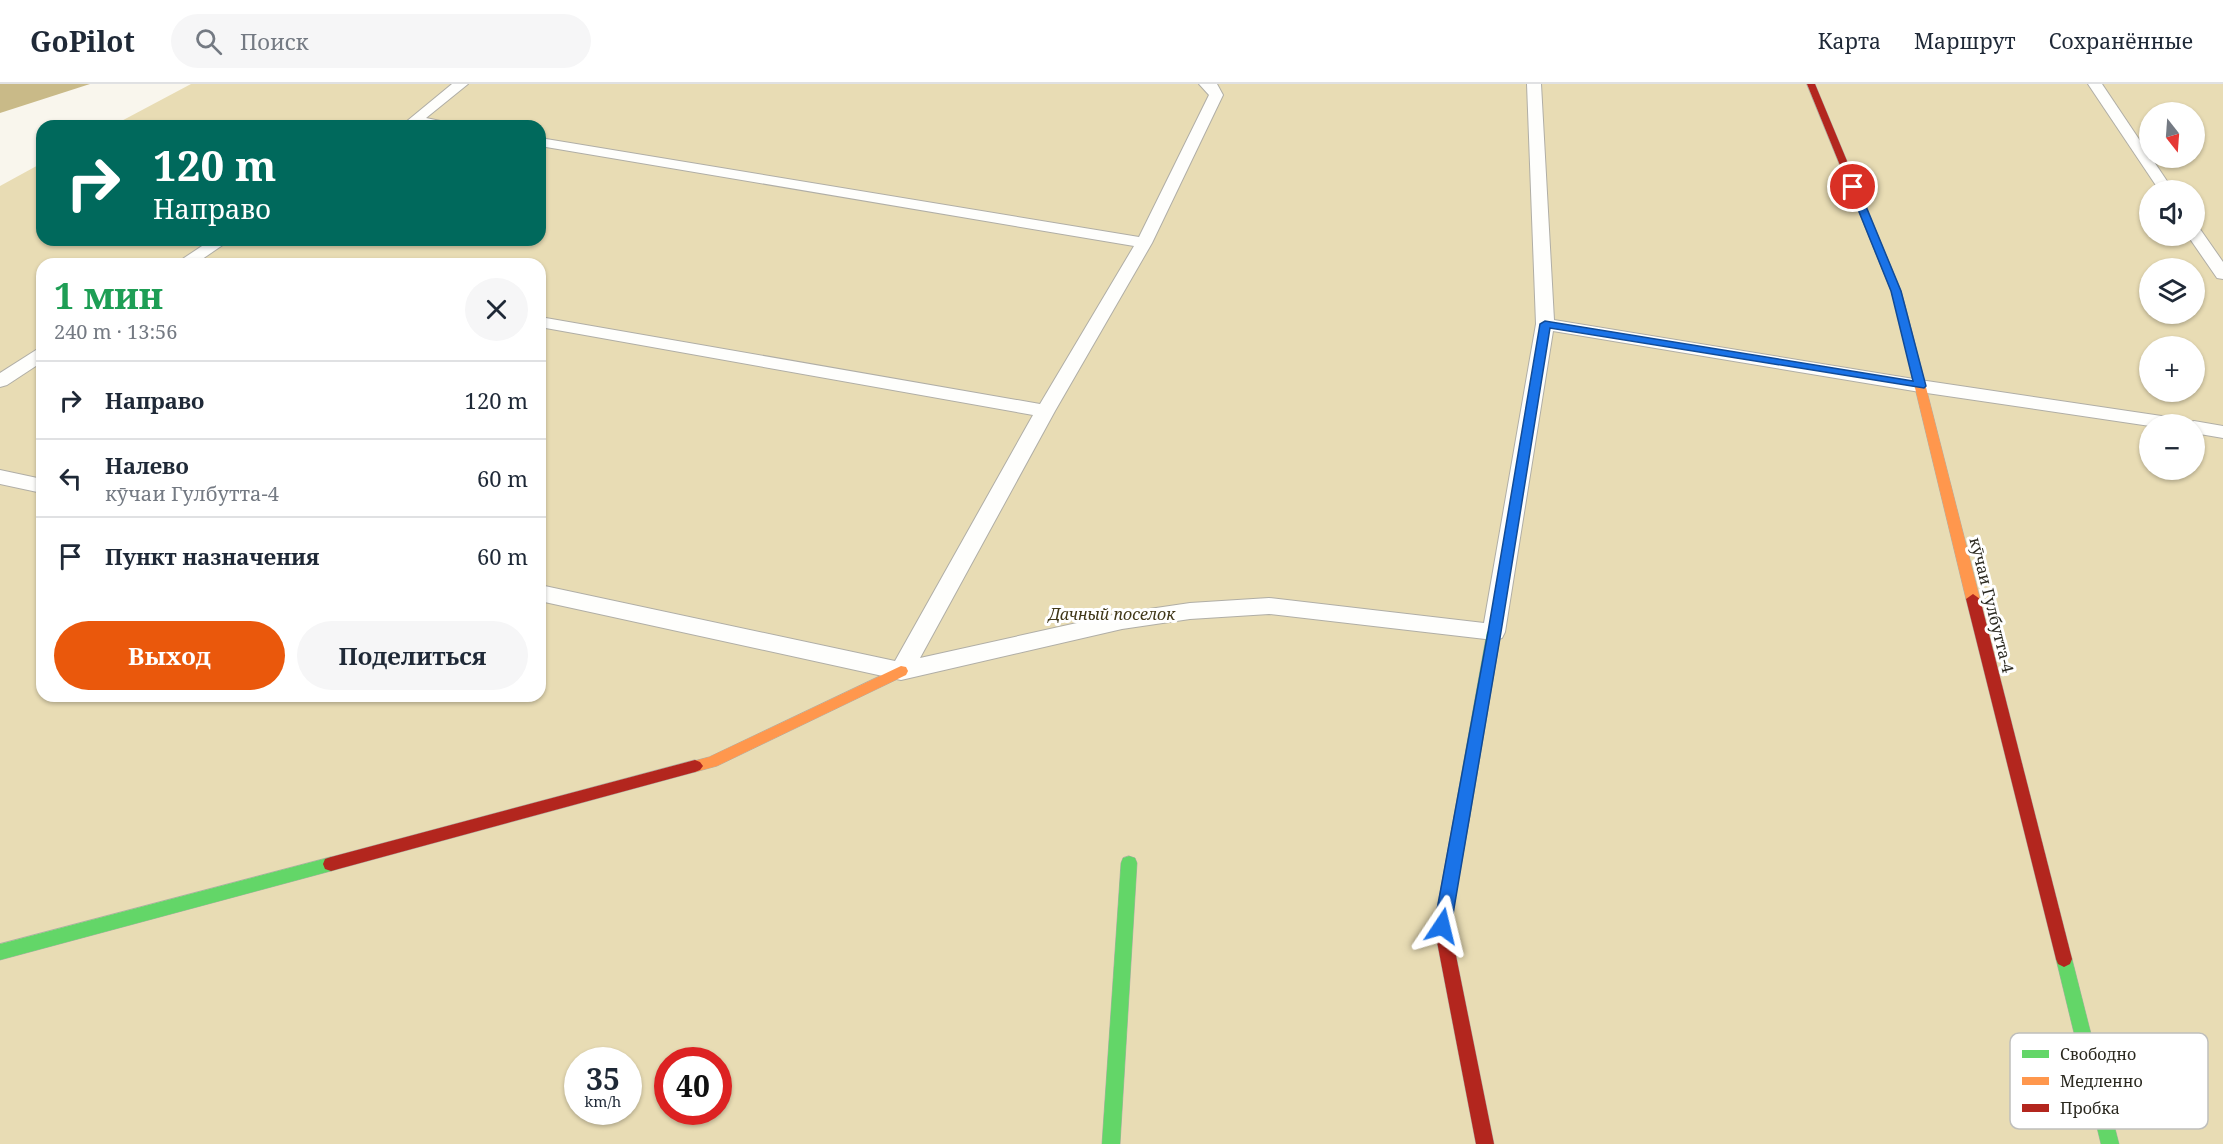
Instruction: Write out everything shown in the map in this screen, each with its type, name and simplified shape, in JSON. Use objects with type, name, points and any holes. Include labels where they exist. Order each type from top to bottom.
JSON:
[{"type":"street","name":"кӯчаи Гулбутта-4","points":[[1811,84],[1896,291],[2082,1033]]},
{"type":"street","points":[[1485,1144],[1442,926],[1494,632]]},
{"type":"street","points":[[0,952],[712,762],[901,671]]},
{"type":"street","points":[[1111,1144],[1129,863]]},
{"type":"street","name":"кӯчаи Гулбутта-4","points":[[2106,1129],[2110,1144]]},
{"type":"lane","points":[[417,120],[461,84]]},
{"type":"lane","points":[[901,671],[1045,411],[1144,243],[1216,95],[1206,84]]},
{"type":"lane","points":[[546,594],[901,671],[1122,621],[1190,611],[1269,606],[1494,632],[1545,324],[1534,84]]},
{"type":"lane","points":[[2095,84],[2159,180]]},
{"type":"lane","points":[[546,143],[1144,243]]},
{"type":"lane","points":[[193,258],[212,246]]},
{"type":"lane","points":[[2204,246],[2223,274]]},
{"type":"lane","points":[[546,323],[1045,411]]},
{"type":"lane","points":[[1545,324],[1920,386],[2139,419]]},
{"type":"lane","points":[[0,381],[36,358]]},
{"type":"lane","points":[[2205,429],[2223,432]]},
{"type":"lane","points":[[0,477],[36,485]]},
{"type":"green space","name":"Дачный поселок","points":[[191,84],[2223,84],[2223,1144],[0,1144],[0,186],[36,166],[36,246],[546,246],[546,120],[123,120]]},
{"type":"shaded area","points":[[0,84],[90,84],[0,113]]},
{"type":"traffic: fast","points":[[1462,816],[1494,632]]},
{"type":"traffic: fast","points":[[1111,1144],[1129,863]]},
{"type":"traffic: fast","points":[[0,952],[331,864]]},
{"type":"traffic: fast","points":[[2064,959],[2082,1033]]},
{"type":"traffic: fast","points":[[2106,1129],[2110,1144]]},
{"type":"traffic: slow","points":[[1901,309],[1973,599]]},
{"type":"traffic: slow","points":[[695,766],[712,762],[901,671]]},
{"type":"traffic: jam","points":[[1811,84],[1896,291],[1901,309]]},
{"type":"traffic: jam","points":[[1973,599],[2064,959]]},
{"type":"traffic: jam","points":[[331,864],[695,766]]},
{"type":"traffic: jam","points":[[1462,816],[1442,926],[1485,1144]]},
{"type":"route","points":[[1442,926],[1545,324],[1920,386],[1896,291],[1853,187]]}]
